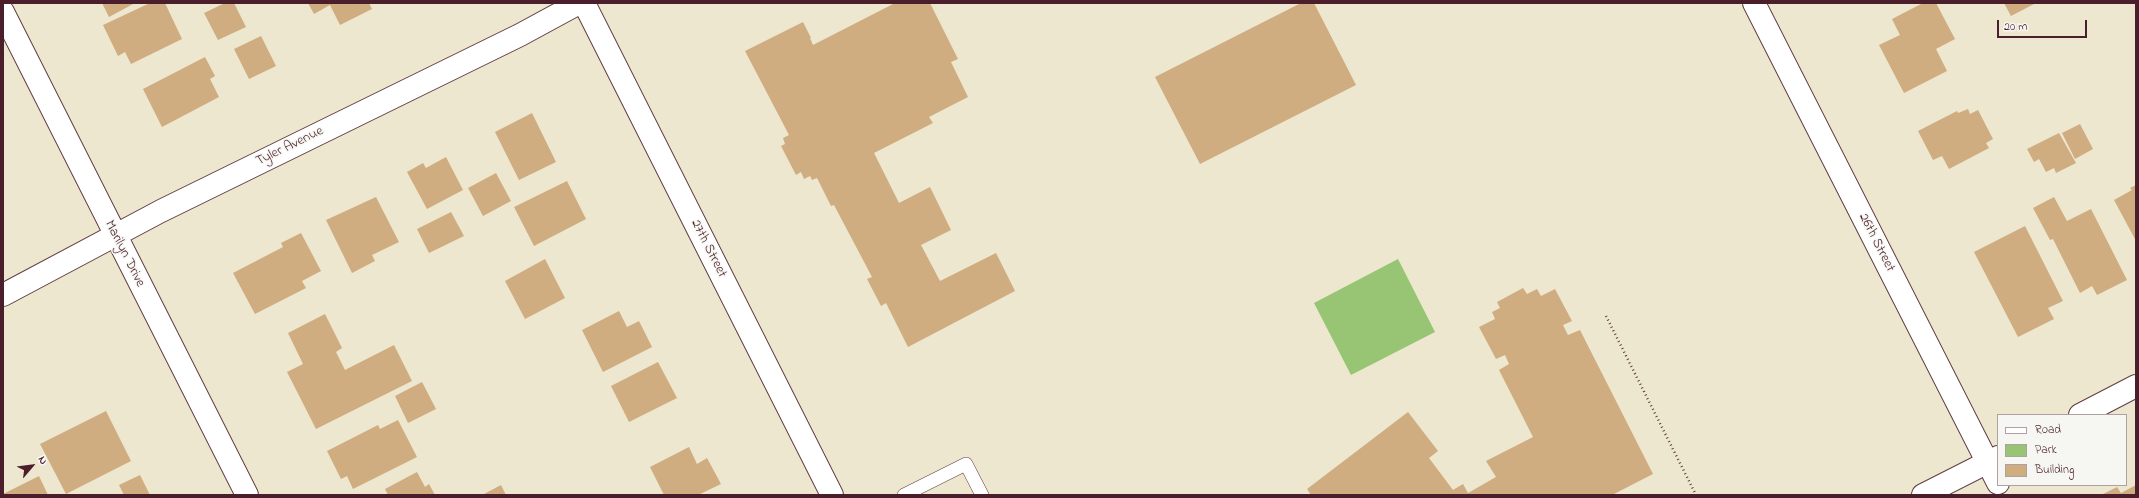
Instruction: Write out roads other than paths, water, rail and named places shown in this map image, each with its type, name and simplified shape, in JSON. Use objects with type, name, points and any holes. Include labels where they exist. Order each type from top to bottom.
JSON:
[{"type":"street","name":"Tyler Avenue","points":[[3,295],[162,211],[520,35],[579,3]]},
{"type":"street","name":"27th Street","points":[[584,3],[832,495]]},
{"type":"street","name":"26th Street","points":[[1754,3],[1993,460],[1997,476]]},
{"type":"street","name":"Marilyn Drive","points":[[3,12],[115,237],[248,495]]},
{"type":"street","points":[[2082,414],[2136,386]]},
{"type":"street","points":[[1923,495],[1993,460]]},
{"type":"lane","points":[[904,495],[966,464],[982,495]]}]
